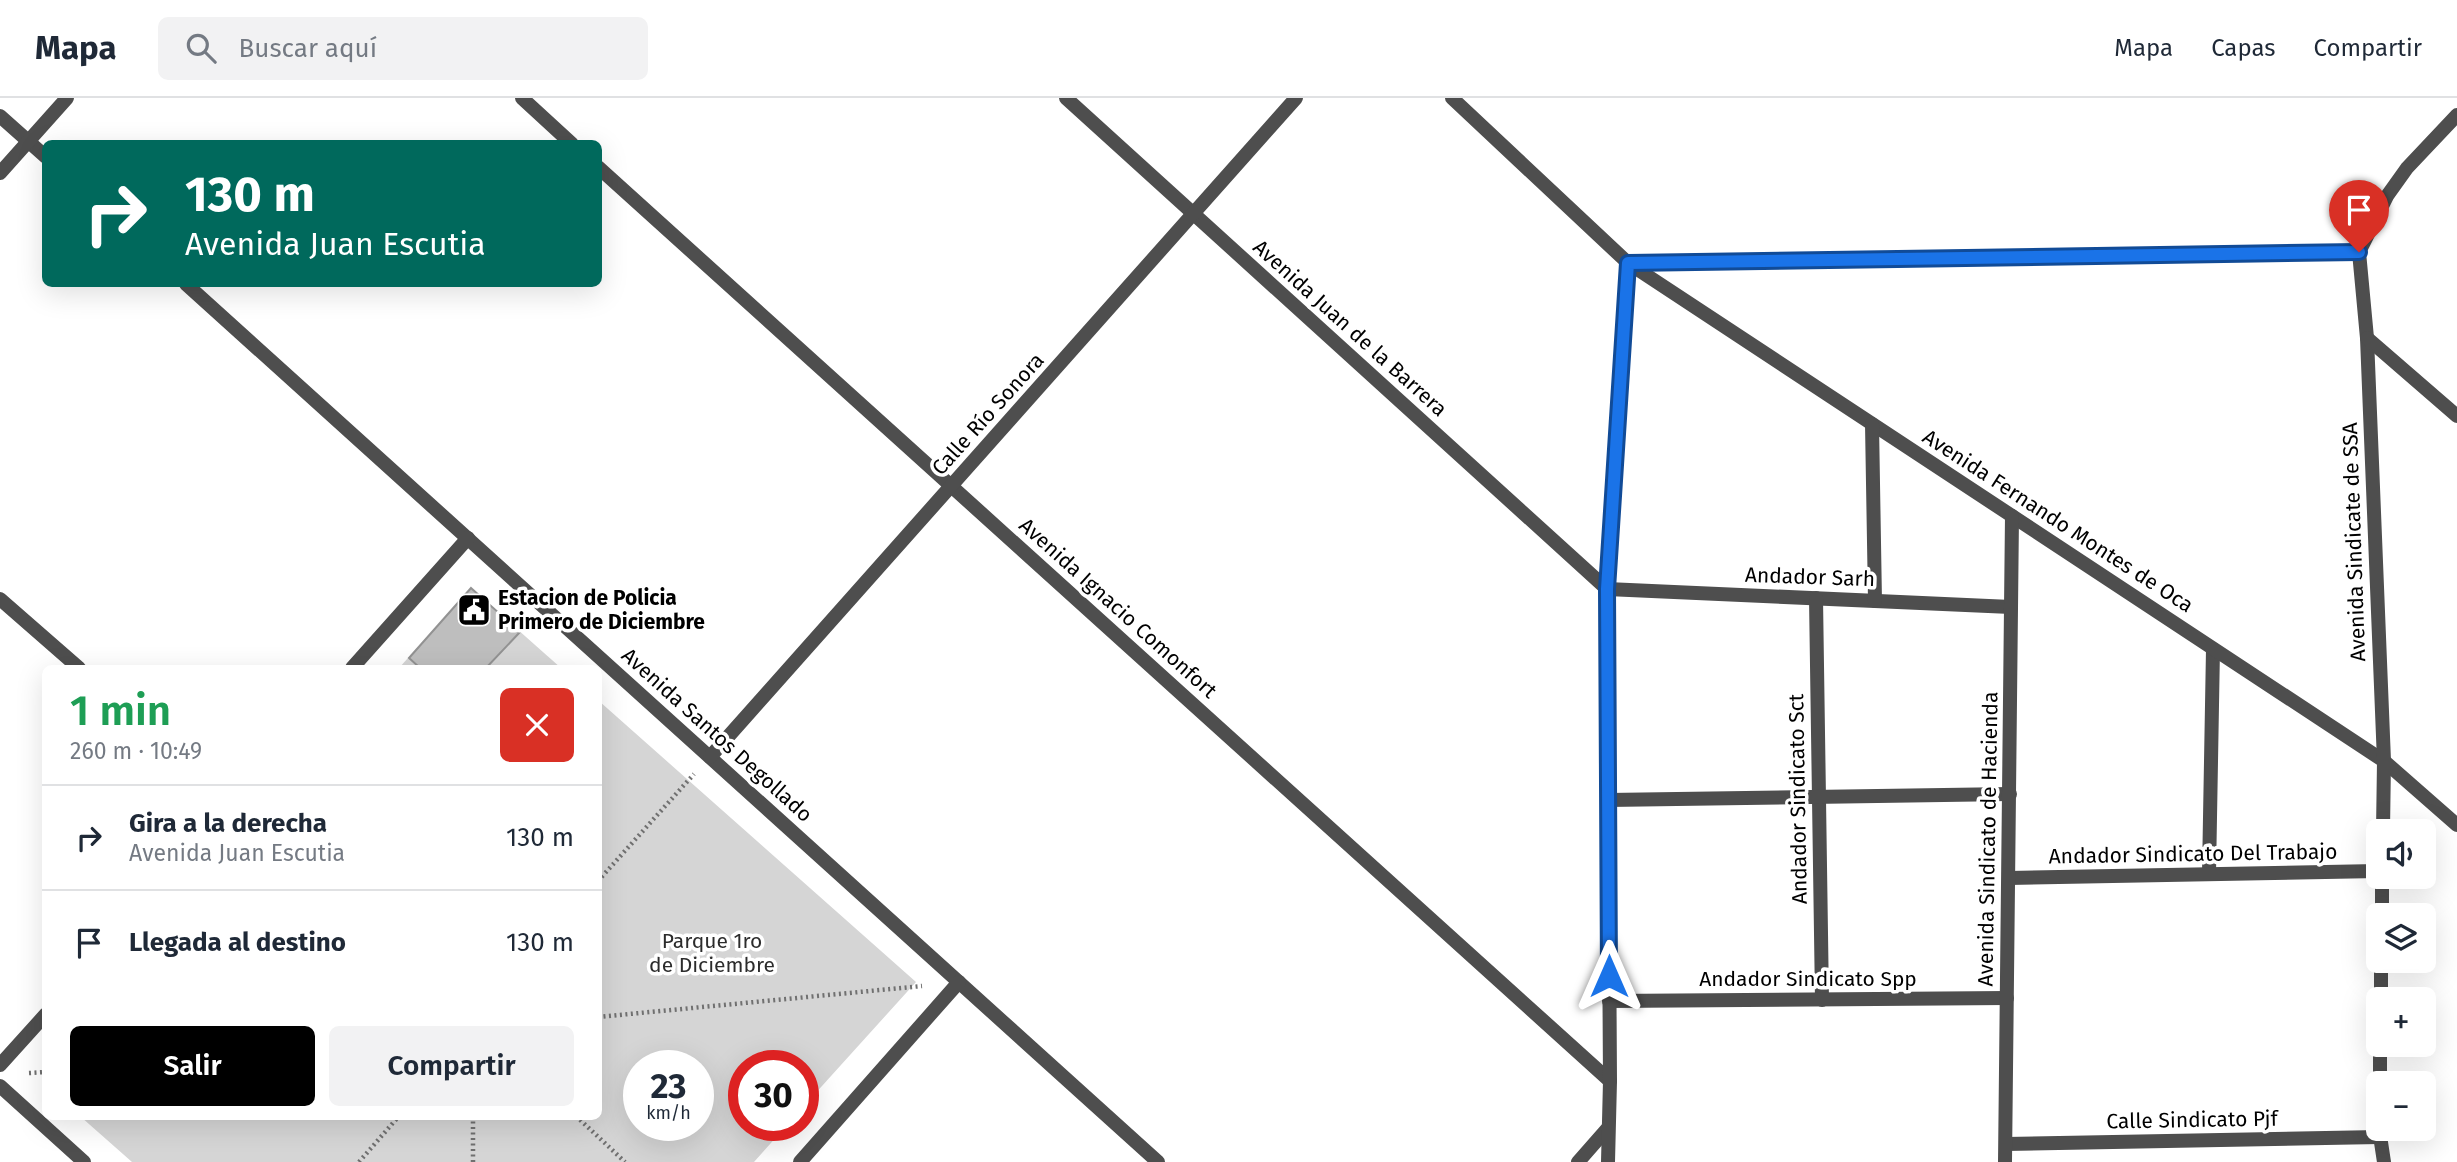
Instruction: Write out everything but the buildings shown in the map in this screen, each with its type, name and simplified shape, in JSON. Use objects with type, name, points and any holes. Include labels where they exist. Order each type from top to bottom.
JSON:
[{"type":"street","points":[[0,173],[67,98]]},
{"type":"street","points":[[522,98],[568,140]]},
{"type":"street","name":"Avenida Juan de la Barrera","points":[[1066,98],[1607,589]]},
{"type":"street","name":"Calle Río Sonora","points":[[710,757],[1296,98]]},
{"type":"street","name":"Avenida Fernando Montes de Oca","points":[[1452,98],[1628,263],[2384,761],[2457,825]]},
{"type":"street","points":[[1608,1162],[1610,1081],[1607,589],[1628,263],[2359,252],[2387,196],[2407,168],[2457,115]]},
{"type":"street","points":[[0,116],[42,153]]},
{"type":"street","name":"Avenida Ignacio Comonfort","points":[[602,171],[1610,1081]]},
{"type":"street","name":"Avenida Sindicate de SSA","points":[[2359,252],[2367,338],[2384,761],[2383,819]]},
{"type":"street","name":"Avenida Santos Degollado","points":[[189,287],[1158,1162]]},
{"type":"street","points":[[2367,338],[2457,416]]},
{"type":"street","points":[[1872,424],[1875,601]]},
{"type":"street","name":"Avenida Sindicato de Hacienda","points":[[2006,1162],[2012,516]]},
{"type":"street","points":[[355,665],[468,538]]},
{"type":"street","name":"Andador Sarh","points":[[1607,589],[2011,607]]},
{"type":"street","name":"Andador Sindicato Sct","points":[[1816,598],[1822,1000]]},
{"type":"street","points":[[0,599],[76,665]]},
{"type":"street","points":[[2209,874],[2213,649]]},
{"type":"street","points":[[1608,800],[2010,794]]},
{"type":"street","name":"Andador Sindicato Del Trabajo","points":[[2009,878],[2366,872]]},
{"type":"street","points":[[800,1162],[959,982]]},
{"type":"street","name":"Andador Sindicato Spp","points":[[1609,1001],[2007,998]]},
{"type":"street","points":[[0,1065],[42,1018]]},
{"type":"street","points":[[0,1086],[84,1162]]},
{"type":"street","points":[[1578,1162],[1608,1129]]},
{"type":"street","name":"Calle Sindicato Pjf","points":[[2006,1144],[2366,1133]]},
{"type":"street","points":[[2380,1141],[2384,1162]]},
{"type":"path","points":[[602,877],[710,757]]},
{"type":"path","points":[[602,1017],[959,982]]},
{"type":"path","points":[[359,1162],[396,1120]]},
{"type":"path","points":[[473,1120],[473,1162]]},
{"type":"path","points":[[580,1120],[625,1162]]},
{"type":"green space","name":"Estacion de Policia Primero de Diciembre","points":[[471,588],[558,665],[402,665]]},
{"type":"green space","name":"Parque 1ro de Diciembre","points":[[602,704],[916,982],[819,1089],[819,1050],[728,1050],[728,1141],[773,1141],[754,1162],[132,1162],[84,1120],[602,1120]]},
{"type":"place","name":"Estacion de Policia Primero de Diciembre","points":[[474,610]]},
{"type":"route","points":[[1609,976],[1607,589],[1628,263],[2359,252]]}]
